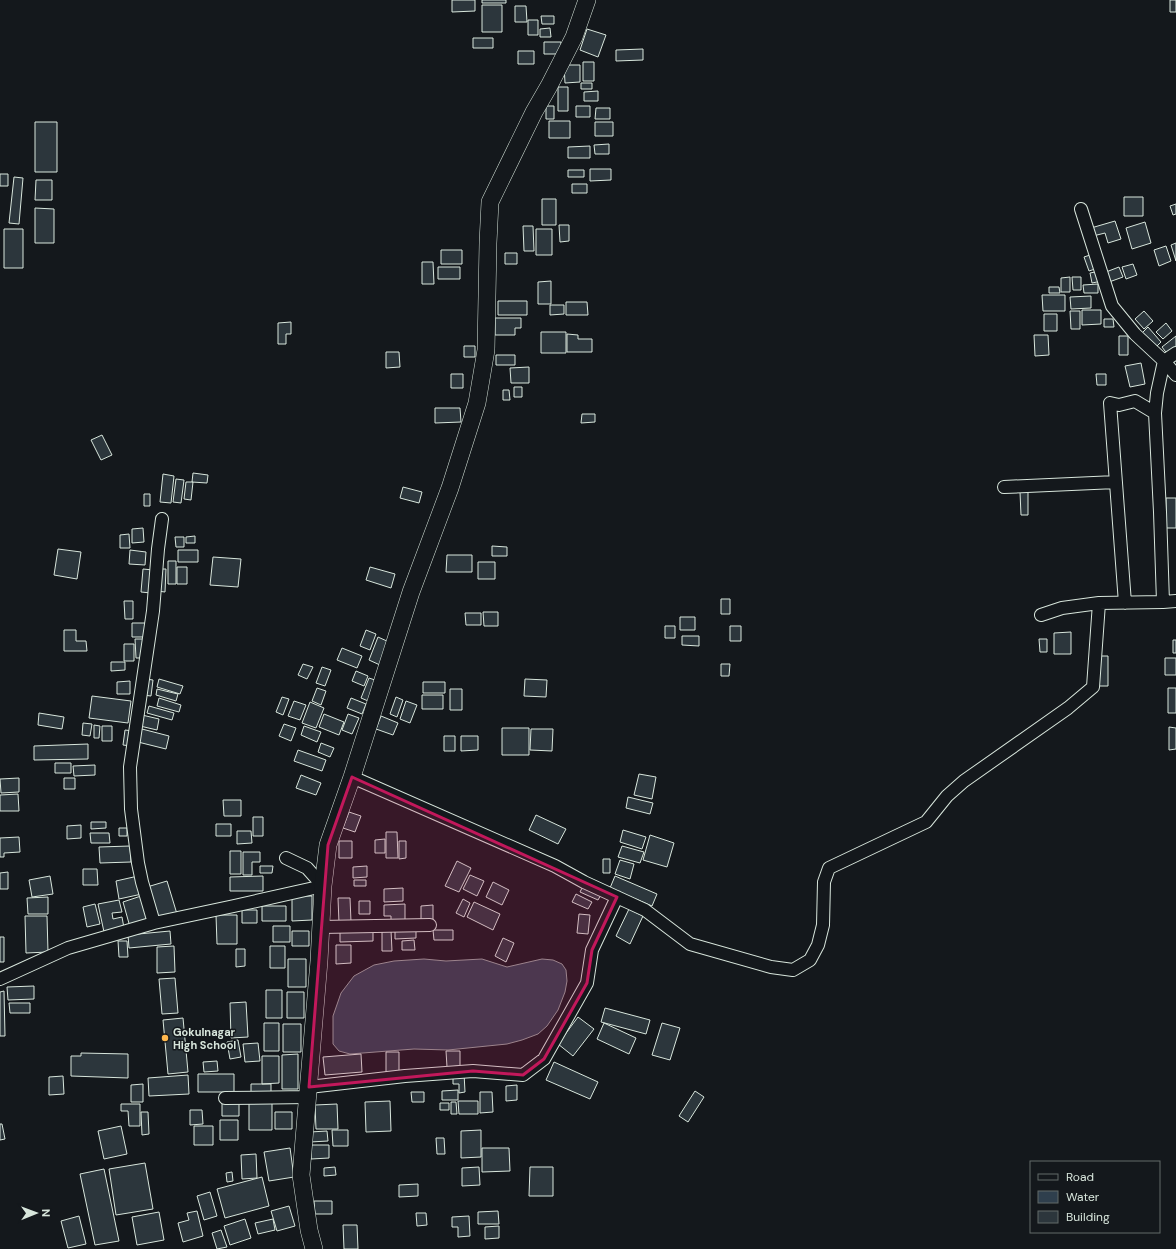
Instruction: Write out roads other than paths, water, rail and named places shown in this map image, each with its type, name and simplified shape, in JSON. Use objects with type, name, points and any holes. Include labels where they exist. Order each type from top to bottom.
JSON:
[{"type":"street","points":[[314,1249],[309,1230],[301,1175],[322,927],[322,886],[328,845],[352,776],[411,592],[450,488],[477,403],[486,350],[490,202],[534,112],[574,37],[587,0]]},
{"type":"street","points":[[1081,209],[1112,306],[1135,334],[1164,361],[1176,375]]},
{"type":"street","points":[[1162,602],[1160,512],[1155,413],[1157,393],[1164,361],[1176,353]]},
{"type":"street","points":[[1124,603],[1110,403],[1119,405],[1135,401],[1155,413]]},
{"type":"street","points":[[1004,487],[1116,482]]},
{"type":"street","points":[[154,923],[138,863],[131,809],[130,767],[153,612],[162,519]]},
{"type":"street","points":[[1041,615],[1062,608],[1099,603],[1176,601]]},
{"type":"street","points":[[352,776],[555,866],[584,882],[645,910],[690,944],[771,967],[793,970],[810,960],[818,945],[823,926],[824,882],[829,868],[926,822],[947,796],[964,781],[1068,708],[1093,687],[1099,603]]},
{"type":"street","points":[[286,858],[307,868],[322,886]]},
{"type":"street","points":[[0,979],[68,948],[154,923],[322,886]]},
{"type":"street","points":[[225,1098],[309,1092],[405,1076],[473,1071],[522,1075],[544,1059],[588,983],[592,950],[617,897]]},
{"type":"street","points":[[322,927],[430,925]]},
{"type":"water","points":[[424,959],[446,961],[482,959],[507,967],[542,959],[553,960],[562,964],[566,970],[567,981],[565,992],[558,1010],[547,1026],[538,1034],[507,1044],[448,1050],[414,1049],[350,1054],[339,1051],[333,1044],[333,1016],[341,993],[354,976],[374,965],[394,961]]},
{"type":"place","name":"Gokulnagar High School","points":[[165,1038]]}]
